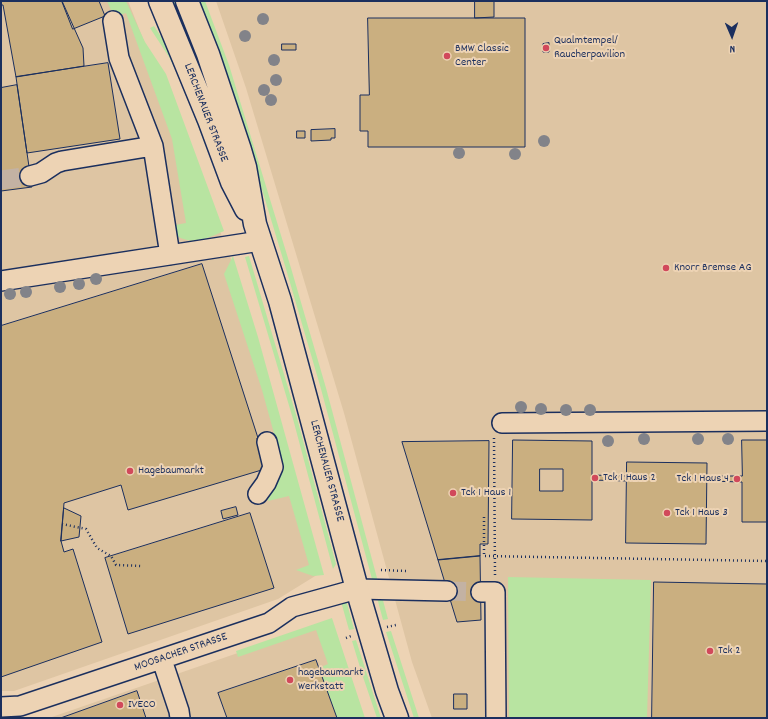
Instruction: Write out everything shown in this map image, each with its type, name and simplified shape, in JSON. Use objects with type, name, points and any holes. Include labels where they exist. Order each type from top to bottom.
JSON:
[{"type":"main road","name":"LERCHENAUER STRASSE","points":[[160,1],[209,120],[232,182],[257,232]]},
{"type":"main road","name":"LERCHENAUER STRASSE","points":[[187,1],[208,54],[245,167],[257,232],[280,302],[357,588],[387,691],[397,718]]},
{"type":"lane","points":[[113,22],[119,58],[153,146],[170,255]]},
{"type":"lane","points":[[30,176],[41,173],[56,163],[62,161],[153,146]]},
{"type":"lane","points":[[1,281],[170,255],[257,232]]},
{"type":"lane","points":[[502,423],[767,421]]},
{"type":"lane","points":[[258,494],[266,483],[273,467],[267,442]]},
{"type":"lane","name":"MOOSACHER STRASSE","points":[[1,707],[20,706],[162,660],[269,623],[292,607],[357,588],[448,591]]},
{"type":"lane","points":[[488,592],[496,718]]},
{"type":"lane","points":[[162,660],[180,718]]},
{"type":"path","points":[[488,592],[495,557],[494,425],[502,423]]},
{"type":"path","points":[[484,517],[484,556],[767,561]]},
{"type":"path","points":[[62,524],[86,529],[97,548],[111,556],[116,565],[142,566]]},
{"type":"shaded area","points":[[1,1],[128,1],[233,264],[320,573],[278,599],[14,691],[1,691]]},
{"type":"shaded area","points":[[216,1],[767,1],[767,718],[432,718],[412,662],[344,413],[246,88]]},
{"type":"shaded area","points":[[325,623],[354,718],[49,718]]},
{"type":"green space","points":[[107,1],[126,1],[145,42],[166,74],[224,231],[195,241],[183,239],[177,236],[175,225],[186,223],[172,139],[126,13],[114,17]]},
{"type":"green space","points":[[171,1],[177,1],[202,61],[220,126]]},
{"type":"green space","points":[[199,1],[205,1],[229,65],[326,388],[388,619],[383,620],[321,389],[225,67]]},
{"type":"green space","points":[[154,26],[173,55],[212,150],[208,152],[181,80],[169,57],[150,28]]},
{"type":"green space","points":[[233,256],[258,337],[324,575],[313,576],[296,570],[309,565],[289,496],[268,501],[269,490],[281,468],[280,455],[262,390],[224,274]]},
{"type":"green space","points":[[249,256],[297,418],[336,564],[333,569],[293,419],[245,257]]},
{"type":"green space","points":[[508,577],[651,580],[647,718],[509,718]]},
{"type":"green space","points":[[340,598],[346,600],[354,629],[349,630]]},
{"type":"green space","points":[[332,618],[365,718],[337,718],[319,668],[328,664],[316,630],[238,657],[236,651]]},
{"type":"green space","points":[[391,631],[419,718],[414,718],[386,632]]},
{"type":"green space","points":[[356,640],[381,718],[377,718],[363,677],[352,641]]},
{"type":"building","points":[[1,1],[62,1],[83,48],[84,66],[16,77]]},
{"type":"building","points":[[62,1],[99,1],[105,16],[73,29]]},
{"type":"building","points":[[475,1],[494,1],[494,17],[475,18]]},
{"type":"building","points":[[368,18],[525,18],[525,147],[368,147],[368,131],[360,131],[360,95],[369,95]]},
{"type":"building","name":"Qualmtempel/ Raucherpavilion","points":[[549,43],[549,52],[543,52],[543,44]]},
{"type":"building","points":[[282,44],[296,44],[296,50],[282,50]]},
{"type":"building","points":[[108,63],[120,139],[27,153],[16,77]]},
{"type":"building","points":[[17,85],[32,187],[1,191],[1,88]]},
{"type":"building","points":[[335,129],[335,138],[331,138],[331,140],[311,141],[311,130]]},
{"type":"building","points":[[297,131],[305,131],[305,138],[297,138]]},
{"type":"building","name":"Hagebaumarkt","points":[[202,264],[258,438],[265,469],[128,510],[121,485],[64,503],[61,541],[64,552],[73,549],[102,642],[1,677],[1,326]]},
{"type":"building","name":"Tck 1 Haus 2","points":[[513,440],[592,441],[592,475],[627,476],[627,481],[592,480],[592,520],[512,519]],"holes":[[[540,469],[563,469],[563,491],[540,491]]]},
{"type":"building","name":"Tck 1 Haus 4","points":[[742,440],[767,440],[767,522],[742,522],[742,482],[707,481],[707,476],[742,476]]},
{"type":"building","name":"Tck 1 Haus 1","points":[[489,441],[488,544],[480,544],[480,556],[438,560],[402,442]]},
{"type":"building","name":"Tck 1 Haus 3","points":[[627,462],[707,463],[706,544],[626,543]]},
{"type":"building","points":[[236,507],[238,515],[223,519],[221,511]]},
{"type":"building","points":[[64,508],[81,516],[79,537],[61,541]]},
{"type":"building","points":[[250,513],[274,588],[128,634],[105,558]]},
{"type":"building","points":[[480,556],[481,620],[457,622],[438,560]]},
{"type":"building","name":"Tck 2","points":[[654,582],[767,584],[767,718],[652,718]]},
{"type":"building","name":"hagebaumarkt Werkstatt","points":[[316,660],[337,718],[227,718],[218,693]]},
{"type":"building","name":"IVECO","points":[[137,691],[146,718],[61,718]]},
{"type":"building","points":[[454,694],[467,694],[467,709],[454,709]]},
{"type":"tunnel","points":[[1,180],[30,176]]},
{"type":"tunnel","points":[[447,591],[481,592]]},
{"type":"place","name":"Qualmtempel/ Raucherpavilion","points":[[546,48]]},
{"type":"place","name":"BMW Classic Center","points":[[447,56]]},
{"type":"place","name":"Knorr Bremse AG","points":[[666,268]]},
{"type":"place","name":"Hagebaumarkt","points":[[130,471]]},
{"type":"place","name":"Tck 1 Haus 2","points":[[595,478]]},
{"type":"place","name":"Tck 1 Haus 4","points":[[737,479]]},
{"type":"place","name":"Tck 1 Haus 1","points":[[453,493]]},
{"type":"place","name":"Tck 1 Haus 3","points":[[667,513]]},
{"type":"place","name":"Tck 2","points":[[710,651]]},
{"type":"place","name":"hagebaumarkt Werkstatt","points":[[290,680]]},
{"type":"place","name":"IVECO","points":[[120,705]]}]
